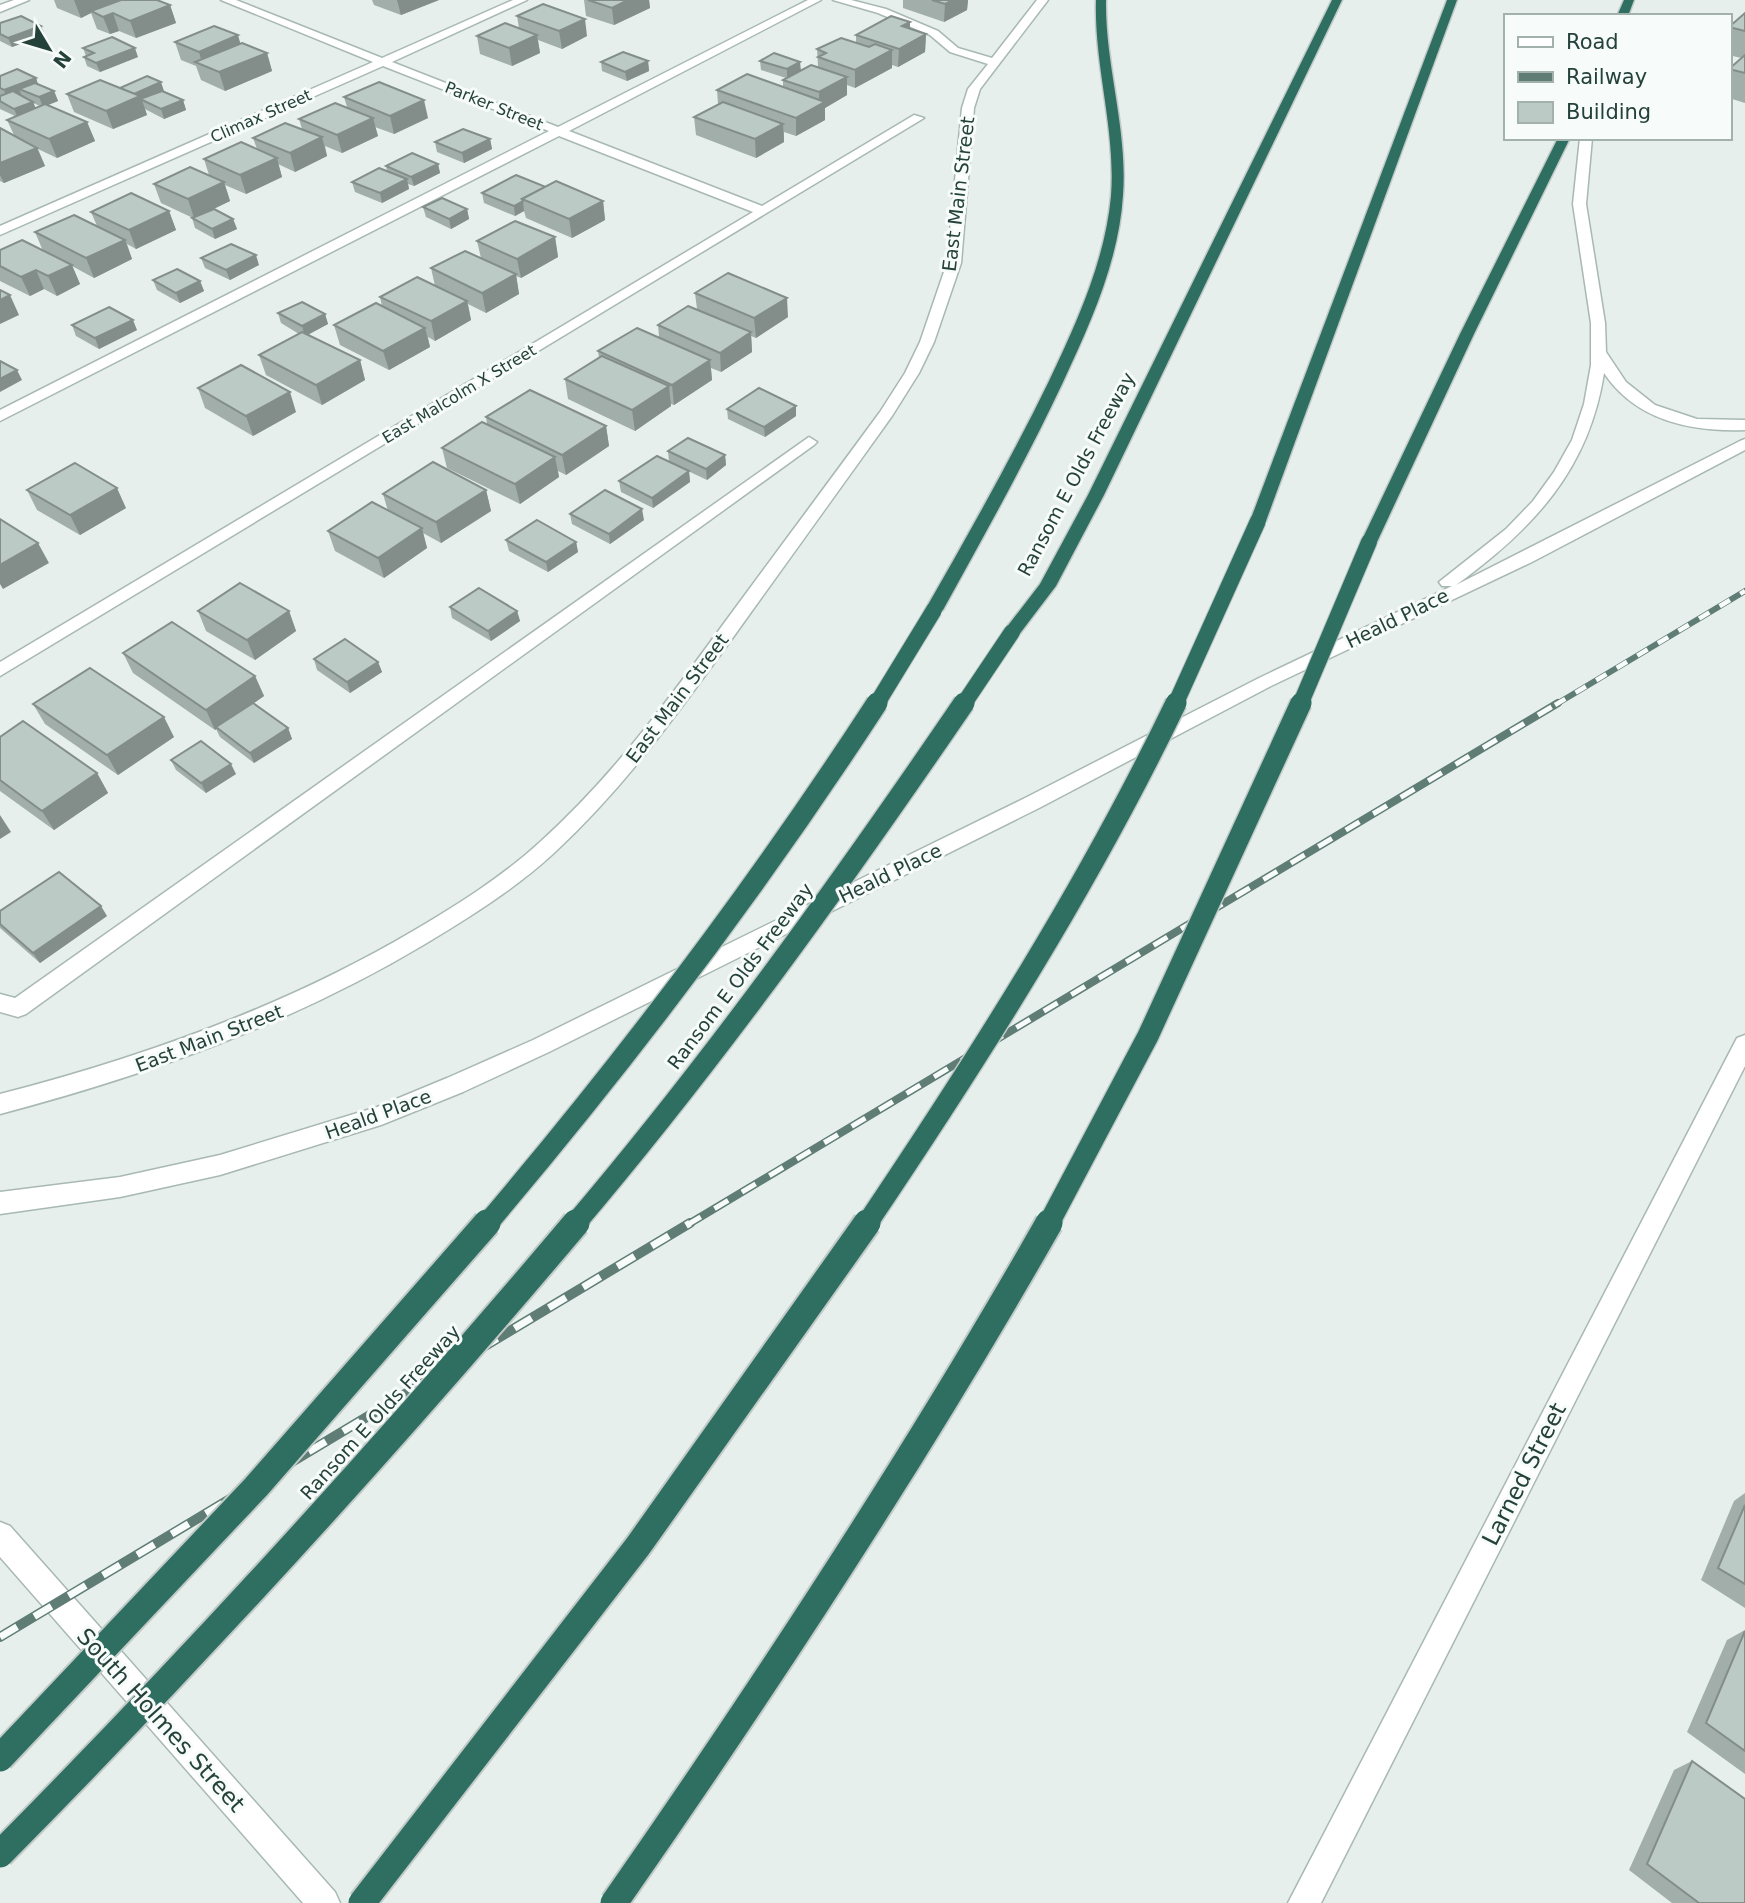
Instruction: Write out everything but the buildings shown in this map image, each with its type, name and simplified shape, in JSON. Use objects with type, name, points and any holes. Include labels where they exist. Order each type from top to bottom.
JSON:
[{"type":"highway","points":[[0,1758],[300,1438],[411,1314],[549,1149],[729,920],[855,737],[934,610],[1038,419],[1090,308],[1107,256],[1115,213],[1117,148],[1101,26],[1101,0]]},
{"type":"highway","name":"Ransom E Olds Freeway","points":[[0,1854],[114,1740],[251,1593],[481,1336],[700,1071],[822,909],[1046,586],[1096,495],[1337,0]]},
{"type":"highway","points":[[362,1903],[654,1524],[850,1250],[939,1115],[1060,922],[1123,808],[1201,654],[1258,521],[1452,0]]},
{"type":"highway","points":[[614,1903],[730,1739],[817,1607],[1027,1263],[1097,1132],[1201,924],[1327,646],[1369,542],[1467,334],[1563,140]]},
{"type":"street","points":[[0,9],[24,0]]},
{"type":"street","name":"Parker Street","points":[[226,0],[762,211]]},
{"type":"street","name":"Climax Street","points":[[0,231],[522,0]]},
{"type":"street","points":[[0,416],[816,0]]},
{"type":"street","points":[[838,0],[882,11],[934,33],[954,50],[994,62]]},
{"type":"street","name":"East Main Street","points":[[0,1104],[140,1065],[302,1001],[426,934],[486,896],[531,861],[608,788],[644,746],[887,413],[912,373],[927,342],[954,263],[968,108],[974,89],[1043,0]]},
{"type":"street","name":"East Malcolm X Street","points":[[0,670],[918,118]]},
{"type":"street","points":[[1398,617],[1486,555],[1523,522],[1551,490],[1587,423],[1595,391],[1599,353],[1598,320],[1579,211],[1580,178],[1586,140]]},
{"type":"street","points":[[1599,353],[1623,389],[1648,407],[1678,419],[1701,424],[1745,425]]},
{"type":"street","points":[[0,1003],[18,1009],[809,442]]},
{"type":"street","name":"Heald Place","points":[[0,1203],[120,1187],[220,1165],[381,1115],[455,1085],[541,1046],[763,936],[1398,617],[1526,558],[1745,444]]},
{"type":"street","name":"Larned Street","points":[[1304,1903],[1745,1044]]},
{"type":"street","name":"South Holmes Street","points":[[0,1536],[324,1903]]},
{"type":"railway","points":[[1555,705],[1745,591]]},
{"type":"railway","points":[[687,1225],[1558,703]]},
{"type":"railway","points":[[0,1637],[690,1223]]}]
